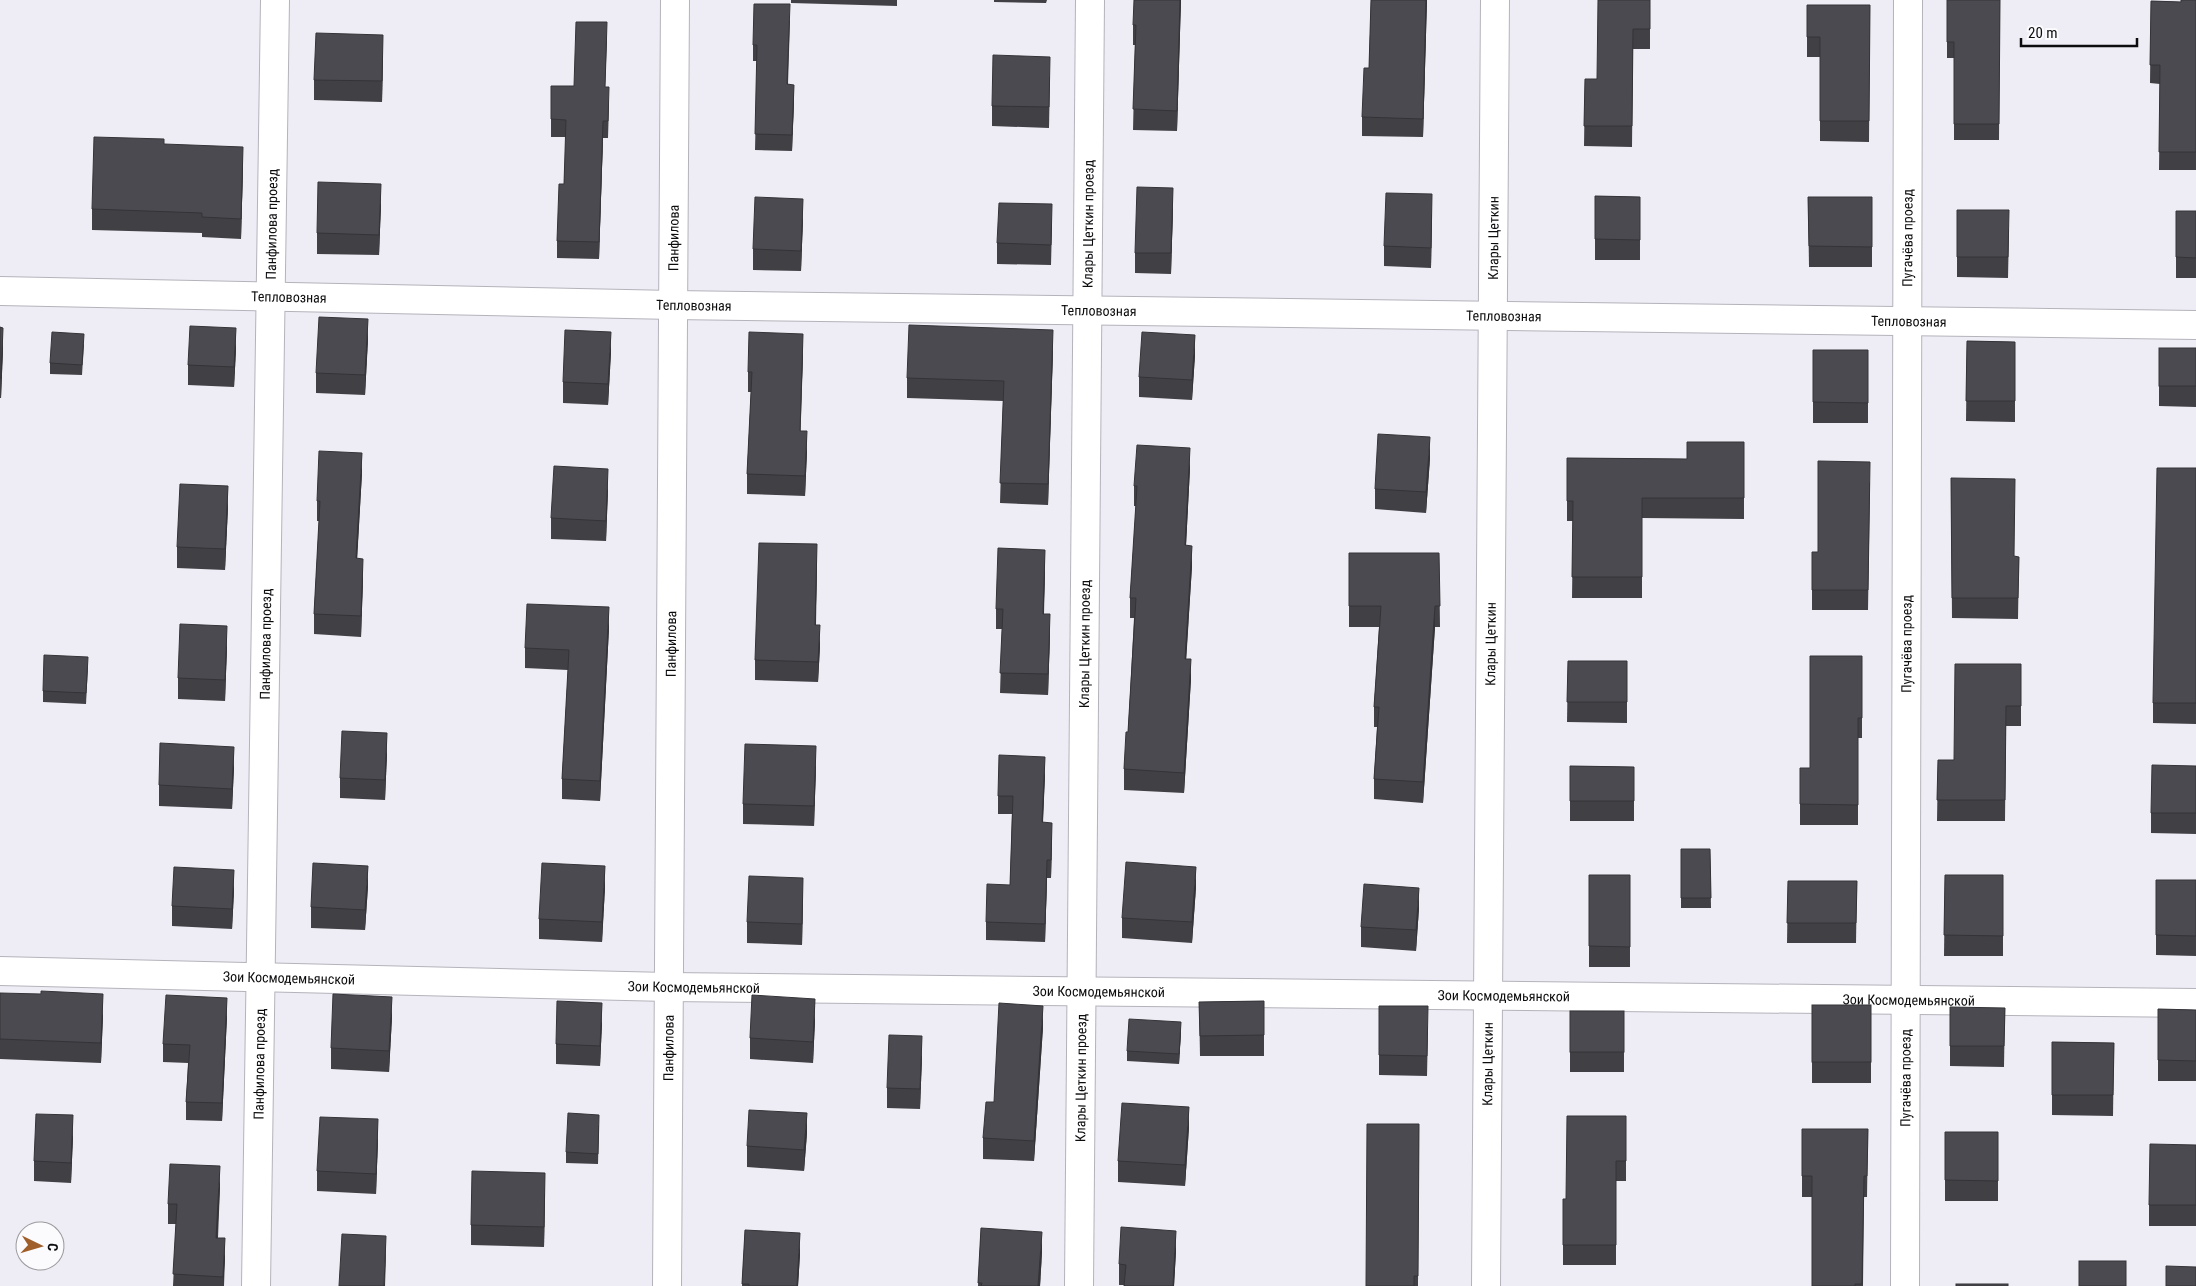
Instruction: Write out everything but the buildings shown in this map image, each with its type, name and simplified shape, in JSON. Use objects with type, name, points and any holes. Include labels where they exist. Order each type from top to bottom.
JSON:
[{"type":"street","name":"Панфилова проезд","points":[[256,1286],[274,0]]},
{"type":"street","name":"Панфилова","points":[[667,1286],[675,0]]},
{"type":"street","name":"Клары Цеткин проезд","points":[[1079,1286],[1090,0]]},
{"type":"street","name":"Клары Цеткин","points":[[1486,1286],[1495,0]]},
{"type":"street","name":"Пугачёва проезд","points":[[1904,1286],[1908,0]]},
{"type":"street","name":"Тепловозная","points":[[0,291],[673,305],[2196,325]]},
{"type":"street","name":"Зои Космодемьянской","points":[[0,971],[668,987],[2196,1003]]}]
